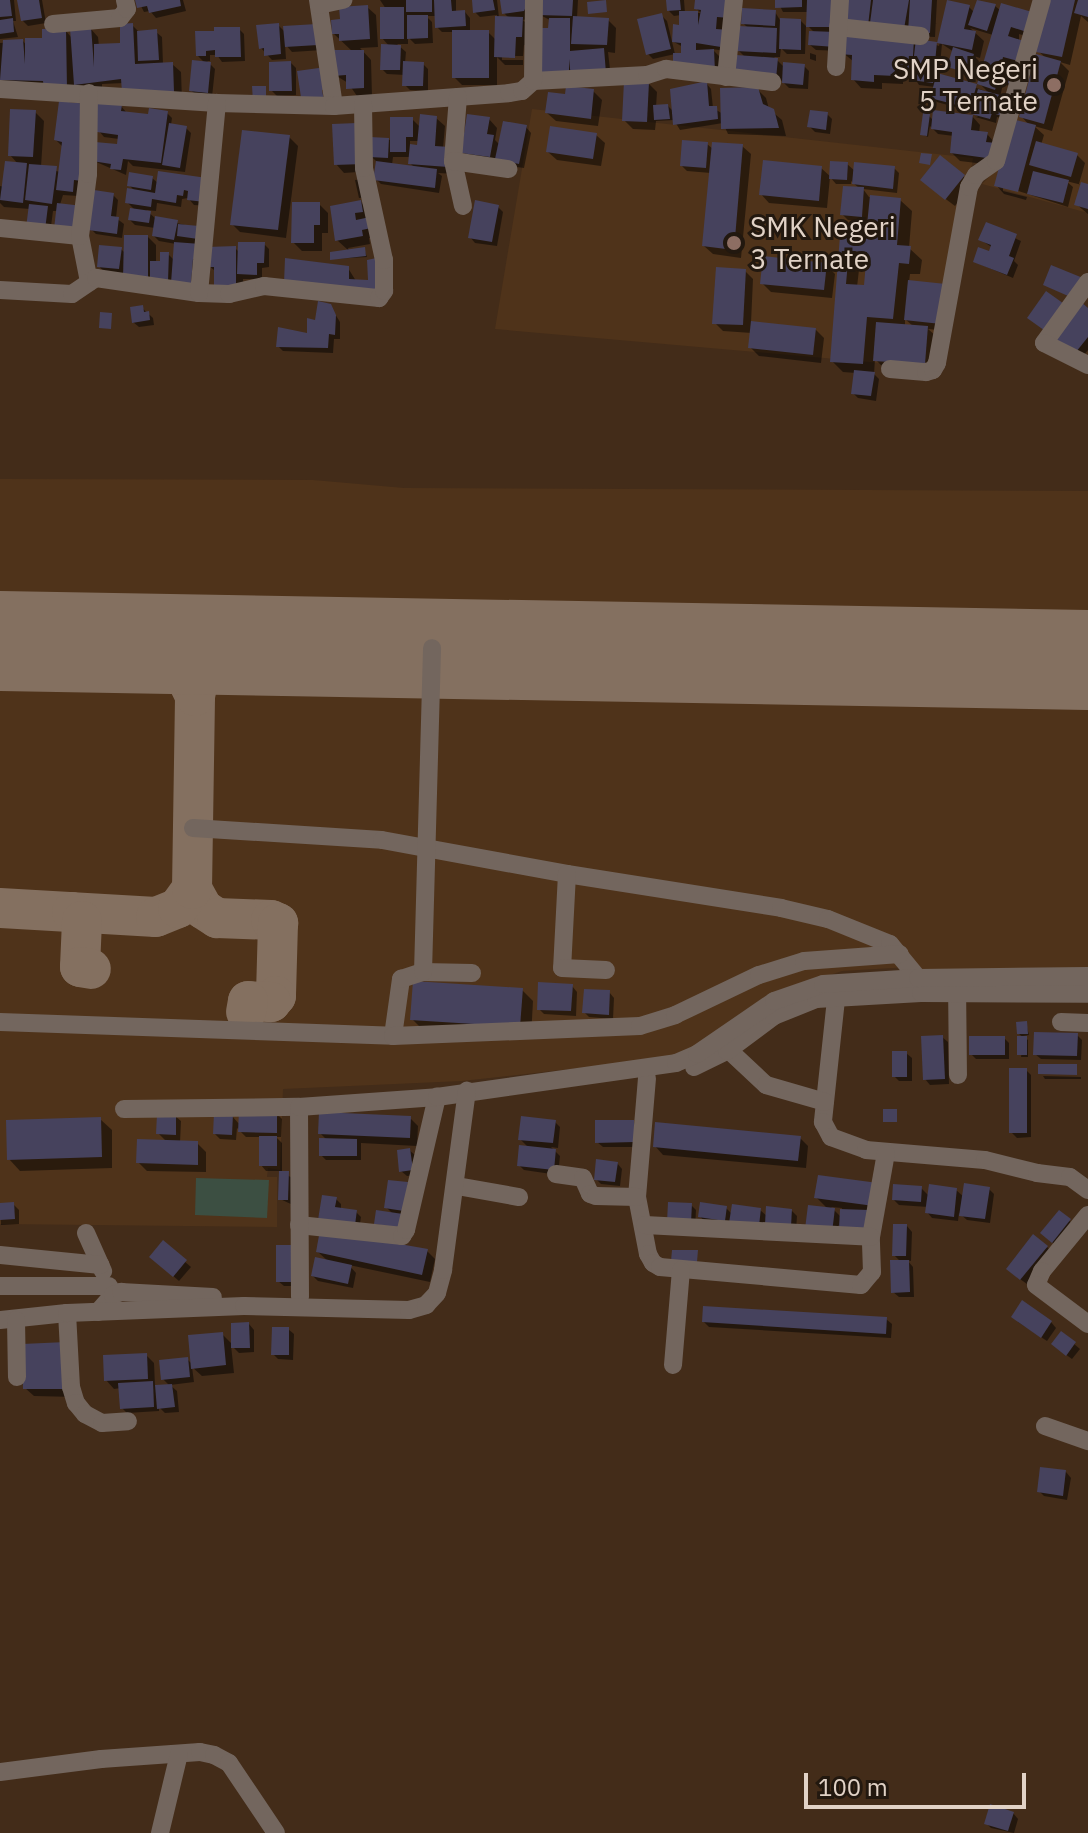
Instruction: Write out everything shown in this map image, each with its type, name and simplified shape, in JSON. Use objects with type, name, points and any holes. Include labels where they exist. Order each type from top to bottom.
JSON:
[{"type":"street","points":[[53,24],[120,18],[127,9],[125,0]]},
{"type":"street","points":[[334,106],[318,2],[343,0]]},
{"type":"street","points":[[533,81],[534,0]]},
{"type":"street","points":[[726,77],[734,0]]},
{"type":"street","points":[[836,67],[840,0]]},
{"type":"street","points":[[890,369],[926,372],[933,370],[937,363],[969,187],[976,175],[996,161],[1042,0]]},
{"type":"street","points":[[838,27],[921,36]]},
{"type":"street","points":[[0,89],[217,103],[334,106],[522,91],[533,81],[647,75],[666,69],[772,82]]},
{"type":"street","points":[[89,93],[88,174],[80,236],[89,282]]},
{"type":"street","points":[[458,97],[453,161],[463,206]]},
{"type":"street","points":[[199,293],[217,103]]},
{"type":"street","points":[[0,290],[72,294],[89,282],[103,278],[199,293],[229,294],[264,286],[379,298],[383,295],[384,260],[364,168],[363,104]]},
{"type":"street","points":[[453,161],[508,169]]},
{"type":"street","points":[[0,228],[80,236]]},
{"type":"street","points":[[1088,282],[1044,343],[1088,365]]},
{"type":"street","points":[[423,972],[432,648]]},
{"type":"street","points":[[193,828],[367,839],[428,847],[567,874],[781,908],[828,919],[883,940],[900,954],[919,985]]},
{"type":"street","points":[[567,874],[562,968],[606,970]]},
{"type":"street","points":[[0,1022],[393,1036],[640,1026],[675,1015],[759,975],[804,961],[900,954]]},
{"type":"street","points":[[393,1036],[404,975],[423,972],[472,973]]},
{"type":"street","points":[[957,986],[1088,976]]},
{"type":"street","points":[[124,1109],[299,1107],[437,1097],[464,1098],[647,1078],[689,1069],[774,1001],[798,991],[919,985],[1088,994]]},
{"type":"street","points":[[957,986],[958,1075]]},
{"type":"street","points":[[837,990],[823,1122],[831,1137],[886,1153],[985,1160],[1037,1173],[1070,1177],[1088,1190]]},
{"type":"street","points":[[1061,1022],[1088,1023]]},
{"type":"street","points":[[464,1098],[676,1063],[722,1045]]},
{"type":"street","points":[[722,1045],[766,1085],[825,1102]]},
{"type":"street","points":[[647,1078],[637,1197],[653,1263],[681,1270],[861,1285],[872,1272],[871,1237],[886,1153]]},
{"type":"street","points":[[299,1225],[402,1236],[406,1230],[437,1097]]},
{"type":"street","points":[[17,1377],[8,1320],[67,1313],[244,1306],[409,1310],[426,1305],[437,1293],[457,1186],[464,1098]]},
{"type":"street","points":[[0,1286],[406,1303],[426,1291],[447,1199],[464,1098]]},
{"type":"street","points":[[299,1107],[300,1297]]},
{"type":"street","points":[[556,1174],[583,1178],[590,1194],[596,1196],[637,1197]]},
{"type":"street","points":[[457,1186],[519,1197]]},
{"type":"street","points":[[1088,1215],[1042,1271],[1036,1285],[1088,1324]]},
{"type":"street","points":[[645,1225],[871,1237]]},
{"type":"street","points":[[86,1233],[111,1290]]},
{"type":"street","points":[[0,1255],[101,1265]]},
{"type":"street","points":[[673,1365],[681,1270]]},
{"type":"street","points":[[98,1312],[111,1290]]},
{"type":"street","points":[[67,1313],[71,1387],[76,1403],[85,1414],[102,1423],[128,1421]]},
{"type":"street","points":[[1045,1426],[1088,1441]]},
{"type":"street","points":[[0,1772],[200,1752],[229,1763],[276,1833]]},
{"type":"street","points":[[160,1833],[179,1754]]},
{"type":"shaded area","name":"SMP Negeri 5 Ternate","points":[[1045,0],[1088,0],[1088,213],[982,184],[997,169]]},
{"type":"shaded area","name":"SMK Negeri 3 Ternate","points":[[532,109],[973,158],[937,368],[495,329]]},
{"type":"shaded area","points":[[0,479],[313,480],[404,488],[1088,491],[1088,971],[926,970],[910,967],[842,971],[771,995],[692,1048],[660,1059],[462,1081],[283,1089],[280,1170],[268,1168],[267,1177],[277,1177],[277,1227],[0,1224]]},
{"type":"green space","points":[[196,1178],[269,1180],[267,1218],[195,1215]]},
{"type":"building","points":[[0,0],[10,0],[12,16],[0,17]]},
{"type":"building","points":[[17,0],[39,0],[42,18],[21,21]]},
{"type":"building","points":[[135,0],[180,0],[181,6],[149,13],[147,6],[137,8]]},
{"type":"building","points":[[406,0],[432,0],[432,12],[406,12]]},
{"type":"building","points":[[434,0],[451,0],[452,11],[465,10],[466,26],[435,28]]},
{"type":"building","points":[[472,0],[493,0],[495,10],[473,13]]},
{"type":"building","points":[[500,0],[529,0],[524,11],[502,14]]},
{"type":"building","points":[[538,0],[573,0],[572,16],[538,15]]},
{"type":"building","points":[[606,0],[607,12],[588,14],[587,2]]},
{"type":"building","points":[[666,0],[680,0],[681,10],[667,11]]},
{"type":"building","points":[[695,0],[732,0],[730,18],[717,17],[716,29],[729,30],[727,48],[696,43],[696,50],[714,49],[715,72],[673,66],[673,53],[681,53],[681,43],[672,42],[673,24],[679,25],[679,11],[698,11],[698,25],[701,10],[694,9]]},
{"type":"building","points":[[775,0],[802,0],[802,7],[775,8]]},
{"type":"building","points":[[807,0],[837,0],[836,27],[806,27]]},
{"type":"building","points":[[842,0],[871,0],[868,26],[840,23]]},
{"type":"building","points":[[873,0],[909,0],[904,29],[870,23]]},
{"type":"building","points":[[910,0],[932,0],[930,33],[908,32]]},
{"type":"building","points":[[947,0],[970,5],[964,29],[976,31],[972,50],[937,43]]},
{"type":"building","points":[[977,0],[996,4],[987,31],[968,25]]},
{"type":"building","points":[[1048,0],[1075,0],[1062,57],[1036,52]]},
{"type":"building","points":[[1078,0],[1088,0],[1088,17],[1074,13]]},
{"type":"building","points":[[1001,3],[1032,12],[1027,32],[1011,27],[1008,36],[1024,41],[1018,61],[1003,57],[1002,62],[1019,67],[1014,85],[998,80],[995,90],[977,84]]},
{"type":"building","points":[[368,5],[370,39],[339,41],[339,34],[332,34],[331,20],[340,19],[339,7]]},
{"type":"building","points":[[380,7],[404,7],[404,39],[380,39]]},
{"type":"building","points":[[742,8],[776,10],[775,26],[741,24]]},
{"type":"building","points":[[662,13],[671,49],[646,55],[637,19]]},
{"type":"building","points":[[407,15],[428,15],[428,38],[407,39]]},
{"type":"building","points":[[495,16],[523,17],[522,37],[516,37],[515,58],[494,57]]},
{"type":"building","points":[[573,16],[609,18],[607,45],[571,44]]},
{"type":"building","points":[[13,18],[14,32],[0,34],[0,20]]},
{"type":"building","points":[[549,18],[570,18],[570,51],[604,48],[606,73],[571,78],[569,59],[569,75],[538,76],[540,28],[548,28]]},
{"type":"building","points":[[780,18],[801,19],[801,50],[779,49]]},
{"type":"building","points":[[133,23],[135,64],[173,62],[174,92],[122,92],[121,79],[74,85],[70,28],[91,26],[94,67],[94,44],[120,43],[120,24]]},
{"type":"building","points":[[279,23],[281,54],[264,56],[264,48],[259,49],[256,25]]},
{"type":"building","points":[[317,24],[318,45],[285,47],[283,26]]},
{"type":"building","points":[[738,26],[777,28],[776,53],[736,51]]},
{"type":"building","points":[[214,27],[240,27],[241,57],[215,57],[215,50],[206,51],[206,56],[196,56],[195,31],[214,31]]},
{"type":"building","points":[[66,28],[67,88],[44,89],[43,81],[0,80],[3,40],[23,39],[25,64],[25,38],[42,38],[42,29]]},
{"type":"building","points":[[157,29],[159,60],[138,61],[137,31]]},
{"type":"building","points":[[452,30],[489,30],[489,78],[452,78]]},
{"type":"building","points":[[809,31],[836,32],[835,47],[808,45]]},
{"type":"building","points":[[841,32],[914,40],[912,70],[895,69],[895,76],[874,75],[874,82],[851,80],[852,55],[839,54]]},
{"type":"building","points":[[916,39],[937,42],[933,83],[911,80]]},
{"type":"building","points":[[381,44],[401,45],[400,70],[380,70]]},
{"type":"building","points":[[953,47],[974,54],[968,73],[947,67]]},
{"type":"building","points":[[332,50],[364,50],[364,88],[346,89],[346,75],[333,76]]},
{"type":"building","points":[[1036,54],[1061,61],[1044,124],[1019,117]]},
{"type":"building","points":[[736,55],[778,58],[776,79],[734,75]]},
{"type":"building","points":[[192,60],[211,62],[208,93],[189,91]]},
{"type":"building","points":[[291,61],[292,91],[269,91],[269,62]]},
{"type":"building","points":[[403,61],[424,62],[423,86],[402,86]]},
{"type":"building","points":[[783,62],[805,64],[803,85],[782,83]]},
{"type":"building","points":[[326,67],[329,88],[322,90],[324,101],[302,104],[297,71]]},
{"type":"building","points":[[937,73],[977,84],[973,98],[960,94],[957,105],[930,98]]},
{"type":"building","points":[[624,81],[649,82],[647,122],[622,121]]},
{"type":"building","points":[[707,81],[709,106],[717,106],[718,119],[673,125],[670,89]]},
{"type":"building","points":[[252,86],[266,86],[266,103],[253,103]]},
{"type":"building","points":[[566,86],[594,89],[591,119],[545,113],[548,92],[565,94]]},
{"type":"building","points":[[758,87],[763,104],[774,109],[779,128],[721,129],[720,88]]},
{"type":"building","points":[[978,89],[1011,98],[1006,117],[992,113],[990,119],[971,114]]},
{"type":"building","points":[[59,101],[87,104],[82,181],[74,180],[73,192],[56,190],[62,142],[54,140]]},
{"type":"building","points":[[97,101],[122,105],[121,111],[148,114],[149,108],[168,111],[161,163],[123,159],[121,170],[110,169],[111,164],[92,161],[95,142],[117,144],[118,135],[97,132]]},
{"type":"building","points":[[668,104],[670,119],[654,120],[653,105]]},
{"type":"building","points":[[10,109],[36,110],[33,157],[8,156]]},
{"type":"building","points":[[810,110],[828,112],[826,130],[807,127]]},
{"type":"building","points":[[933,110],[973,115],[971,130],[988,132],[986,142],[996,143],[994,159],[950,153],[952,132],[931,129]]},
{"type":"building","points":[[923,113],[930,114],[927,136],[920,135]]},
{"type":"building","points":[[420,114],[437,116],[435,146],[450,147],[448,167],[408,164],[410,144],[417,145]]},
{"type":"building","points":[[467,114],[490,117],[487,134],[494,135],[490,157],[461,153]]},
{"type":"building","points":[[390,117],[413,117],[413,137],[406,137],[406,152],[390,152]]},
{"type":"building","points":[[1012,119],[1036,125],[1018,192],[994,186]]},
{"type":"building","points":[[503,121],[527,125],[519,164],[495,159]]},
{"type":"building","points":[[169,123],[187,126],[180,168],[162,165]]},
{"type":"building","points":[[357,123],[364,164],[334,165],[332,124]]},
{"type":"building","points":[[550,126],[597,133],[593,159],[546,152]]},
{"type":"building","points":[[242,130],[290,135],[278,230],[230,225]]},
{"type":"building","points":[[370,137],[389,138],[388,158],[369,157]]},
{"type":"building","points":[[682,140],[708,142],[706,168],[680,166]]},
{"type":"building","points":[[1036,141],[1078,153],[1071,177],[1029,165]]},
{"type":"building","points":[[712,142],[743,144],[734,250],[702,246]]},
{"type":"building","points":[[921,153],[932,154],[930,165],[919,163]]},
{"type":"building","points":[[940,155],[965,175],[945,200],[920,180]]},
{"type":"building","points":[[763,160],[822,166],[819,201],[759,195]]},
{"type":"building","points":[[5,161],[27,163],[23,203],[0,200]]},
{"type":"building","points":[[376,161],[437,169],[435,188],[373,180]]},
{"type":"building","points":[[830,161],[848,162],[847,180],[829,179]]},
{"type":"building","points":[[854,162],[895,166],[893,189],[852,184]]},
{"type":"building","points":[[29,164],[57,166],[52,204],[25,200]]},
{"type":"building","points":[[158,171],[207,178],[205,202],[187,200],[188,191],[184,190],[183,196],[177,195],[176,203],[152,199],[151,207],[125,203],[127,188],[155,193]]},
{"type":"building","points":[[1033,171],[1069,180],[1063,203],[1027,194]]},
{"type":"building","points":[[129,172],[153,176],[151,190],[127,186]]},
{"type":"building","points":[[1081,182],[1088,184],[1088,209],[1074,205]]},
{"type":"building","points":[[843,186],[864,187],[862,217],[840,215]]},
{"type":"building","points":[[94,190],[114,193],[111,216],[119,217],[117,234],[88,230]]},
{"type":"building","points":[[870,195],[901,198],[897,245],[911,246],[909,264],[899,263],[893,319],[867,317],[863,364],[830,362],[841,223],[867,225]],"holes":[[[849,251],[867,252],[864,285],[846,284]]]},
{"type":"building","points":[[361,200],[363,212],[355,213],[356,220],[370,217],[371,228],[362,230],[363,236],[335,241],[330,206]]},
{"type":"building","points":[[475,200],[499,205],[492,242],[468,238]]},
{"type":"building","points":[[292,202],[320,202],[320,225],[314,225],[314,243],[291,243]]},
{"type":"building","points":[[57,203],[83,206],[75,232],[54,229]]},
{"type":"building","points":[[29,204],[48,206],[45,230],[26,228]]},
{"type":"building","points":[[130,208],[151,211],[149,223],[128,220]]},
{"type":"building","points":[[155,216],[178,220],[174,240],[152,236]]},
{"type":"building","points":[[986,222],[1017,234],[1009,256],[1014,258],[1007,275],[973,262],[978,247],[989,251],[991,245],[978,240]]},
{"type":"building","points":[[178,224],[199,226],[198,239],[177,236]]},
{"type":"building","points":[[124,235],[148,235],[148,279],[123,279]]},
{"type":"building","points":[[174,242],[201,244],[200,259],[193,259],[191,284],[171,283]]},
{"type":"building","points":[[238,242],[265,242],[264,263],[257,263],[257,275],[237,274]]},
{"type":"building","points":[[99,245],[122,247],[119,269],[97,267]]},
{"type":"building","points":[[236,246],[236,286],[214,286],[214,267],[207,267],[207,247]]},
{"type":"building","points":[[365,247],[366,256],[330,260],[330,252]]},
{"type":"building","points":[[160,252],[169,252],[168,282],[150,282],[150,261],[160,261]]},
{"type":"building","points":[[763,256],[827,263],[824,290],[760,284]]},
{"type":"building","points":[[381,257],[375,296],[284,283],[285,258],[349,266],[349,279],[368,280],[367,260]]},
{"type":"building","points":[[1051,265],[1083,278],[1075,299],[1043,285]]},
{"type":"building","points":[[716,267],[746,269],[743,325],[712,324]]},
{"type":"building","points":[[908,280],[946,284],[941,324],[904,320]]},
{"type":"building","points":[[1046,291],[1067,306],[1048,333],[1027,318]]},
{"type":"building","points":[[318,301],[331,304],[336,315],[335,335],[329,334],[328,348],[276,347],[278,327],[307,333],[307,318],[315,320]]},
{"type":"building","points":[[1080,301],[1088,308],[1088,337],[1072,357],[1050,340]]},
{"type":"building","points":[[143,305],[144,312],[149,311],[150,320],[132,323],[130,307]]},
{"type":"building","points":[[100,312],[112,313],[111,329],[99,328]]},
{"type":"building","points":[[751,321],[816,328],[813,355],[748,348]]},
{"type":"building","points":[[876,322],[928,326],[925,364],[873,361]]},
{"type":"building","points":[[854,370],[875,372],[871,396],[851,394]]},
{"type":"building","points":[[413,981],[523,988],[520,1027],[410,1020]]},
{"type":"building","points":[[538,982],[573,984],[571,1011],[537,1010]]},
{"type":"building","points":[[584,989],[610,990],[609,1015],[582,1013]]},
{"type":"building","points":[[1027,1021],[1028,1034],[1017,1034],[1016,1022]]},
{"type":"building","points":[[1034,1032],[1078,1033],[1077,1056],[1033,1055]]},
{"type":"building","points":[[943,1035],[945,1079],[923,1080],[921,1036]]},
{"type":"building","points":[[969,1036],[1005,1036],[1005,1055],[969,1055]]},
{"type":"building","points":[[1017,1036],[1027,1036],[1027,1055],[1017,1055]]},
{"type":"building","points":[[892,1051],[907,1051],[907,1077],[892,1077]]},
{"type":"building","points":[[1038,1064],[1077,1064],[1077,1075],[1038,1074]]},
{"type":"building","points":[[1009,1068],[1027,1068],[1027,1133],[1009,1133]]},
{"type":"building","points":[[883,1109],[897,1109],[897,1122],[883,1122]]},
{"type":"building","points":[[239,1111],[277,1111],[277,1133],[238,1132]]},
{"type":"building","points":[[319,1112],[411,1116],[410,1138],[318,1134]]},
{"type":"building","points":[[214,1113],[233,1114],[232,1135],[213,1134]]},
{"type":"building","points":[[157,1114],[176,1114],[176,1135],[156,1134]]},
{"type":"building","points":[[521,1116],[556,1120],[553,1143],[518,1140]]},
{"type":"building","points":[[101,1117],[102,1157],[7,1160],[6,1120]]},
{"type":"building","points":[[595,1120],[634,1120],[635,1142],[595,1143]]},
{"type":"building","points":[[655,1122],[801,1136],[798,1161],[653,1147]]},
{"type":"building","points":[[259,1136],[277,1136],[277,1166],[259,1166]]},
{"type":"building","points":[[319,1138],[357,1139],[357,1156],[319,1156]]},
{"type":"building","points":[[137,1139],[198,1141],[198,1165],[136,1163]]},
{"type":"building","points":[[519,1145],[556,1149],[554,1170],[517,1166]]},
{"type":"building","points":[[410,1148],[413,1170],[399,1172],[397,1150]]},
{"type":"building","points":[[596,1159],[618,1162],[615,1182],[594,1180]]},
{"type":"building","points":[[279,1171],[289,1171],[288,1200],[278,1200]]},
{"type":"building","points":[[818,1175],[878,1183],[874,1206],[814,1198]]},
{"type":"building","points":[[388,1180],[408,1182],[404,1211],[384,1208]]},
{"type":"building","points":[[964,1183],[990,1187],[985,1219],[959,1216]]},
{"type":"building","points":[[893,1184],[922,1186],[921,1202],[892,1200]]},
{"type":"building","points":[[929,1184],[957,1188],[954,1217],[925,1213]]},
{"type":"building","points":[[322,1195],[337,1197],[335,1207],[357,1210],[355,1225],[318,1220]]},
{"type":"building","points":[[14,1202],[15,1219],[0,1220],[0,1203]]},
{"type":"building","points":[[668,1202],[692,1203],[691,1223],[667,1222]]},
{"type":"building","points":[[700,1202],[727,1206],[725,1221],[698,1217]]},
{"type":"building","points":[[732,1204],[761,1208],[759,1226],[729,1223]]},
{"type":"building","points":[[808,1205],[835,1208],[832,1233],[805,1229]]},
{"type":"building","points":[[766,1206],[792,1209],[791,1226],[765,1224]]},
{"type":"building","points":[[840,1209],[869,1210],[867,1229],[839,1228]]},
{"type":"building","points":[[376,1210],[403,1214],[401,1228],[374,1224]]},
{"type":"building","points":[[1059,1210],[1071,1219],[1052,1243],[1040,1233]]},
{"type":"building","points":[[893,1224],[907,1224],[906,1256],[892,1256]]},
{"type":"building","points":[[320,1230],[428,1249],[422,1275],[316,1252]]},
{"type":"building","points":[[1033,1234],[1048,1246],[1020,1280],[1006,1269]]},
{"type":"building","points":[[163,1240],[187,1260],[173,1277],[149,1257]]},
{"type":"building","points":[[276,1245],[292,1245],[292,1282],[276,1282]]},
{"type":"building","points":[[672,1250],[698,1250],[697,1262],[671,1261]]},
{"type":"building","points":[[315,1257],[352,1265],[348,1284],[311,1276]]},
{"type":"building","points":[[890,1260],[909,1260],[910,1292],[891,1293]]},
{"type":"building","points":[[1022,1300],[1052,1321],[1041,1338],[1011,1317]]},
{"type":"building","points":[[703,1306],[887,1317],[886,1334],[702,1322]]},
{"type":"building","points":[[249,1322],[250,1348],[231,1348],[231,1323]]},
{"type":"building","points":[[272,1327],[289,1327],[289,1355],[271,1355]]},
{"type":"building","points":[[1061,1331],[1076,1342],[1066,1356],[1051,1344]]},
{"type":"building","points":[[223,1332],[226,1365],[191,1369],[188,1335]]},
{"type":"building","points":[[66,1342],[67,1389],[23,1389],[22,1344]]},
{"type":"building","points":[[147,1353],[148,1379],[104,1381],[103,1355]]},
{"type":"building","points":[[188,1357],[190,1377],[161,1380],[159,1360]]},
{"type":"building","points":[[153,1381],[154,1407],[120,1409],[118,1383]]},
{"type":"building","points":[[172,1384],[175,1407],[157,1409],[155,1385]]},
{"type":"building","points":[[1040,1467],[1066,1470],[1063,1496],[1037,1492]]},
{"type":"building","points":[[990,1804],[1014,1812],[1008,1831],[984,1824]]},
{"type":"taxiway","points":[[0,908],[156,917],[178,908],[192,889],[195,696],[179,663],[145,643]]},
{"type":"taxiway","points":[[195,696],[198,682],[214,660],[240,645]]},
{"type":"taxiway","points":[[192,889],[203,909],[217,918],[271,920],[278,923],[276,996],[271,1002],[248,1001],[246,1012]]},
{"type":"taxiway","points":[[72,912],[82,921],[80,967],[91,969]]},
{"type":"runway","points":[[0,641],[1088,660]]},
{"type":"place","name":"SMP Negeri 5 Ternate","points":[[1054,85]]},
{"type":"place","name":"SMK Negeri 3 Ternate","points":[[734,243]]}]
